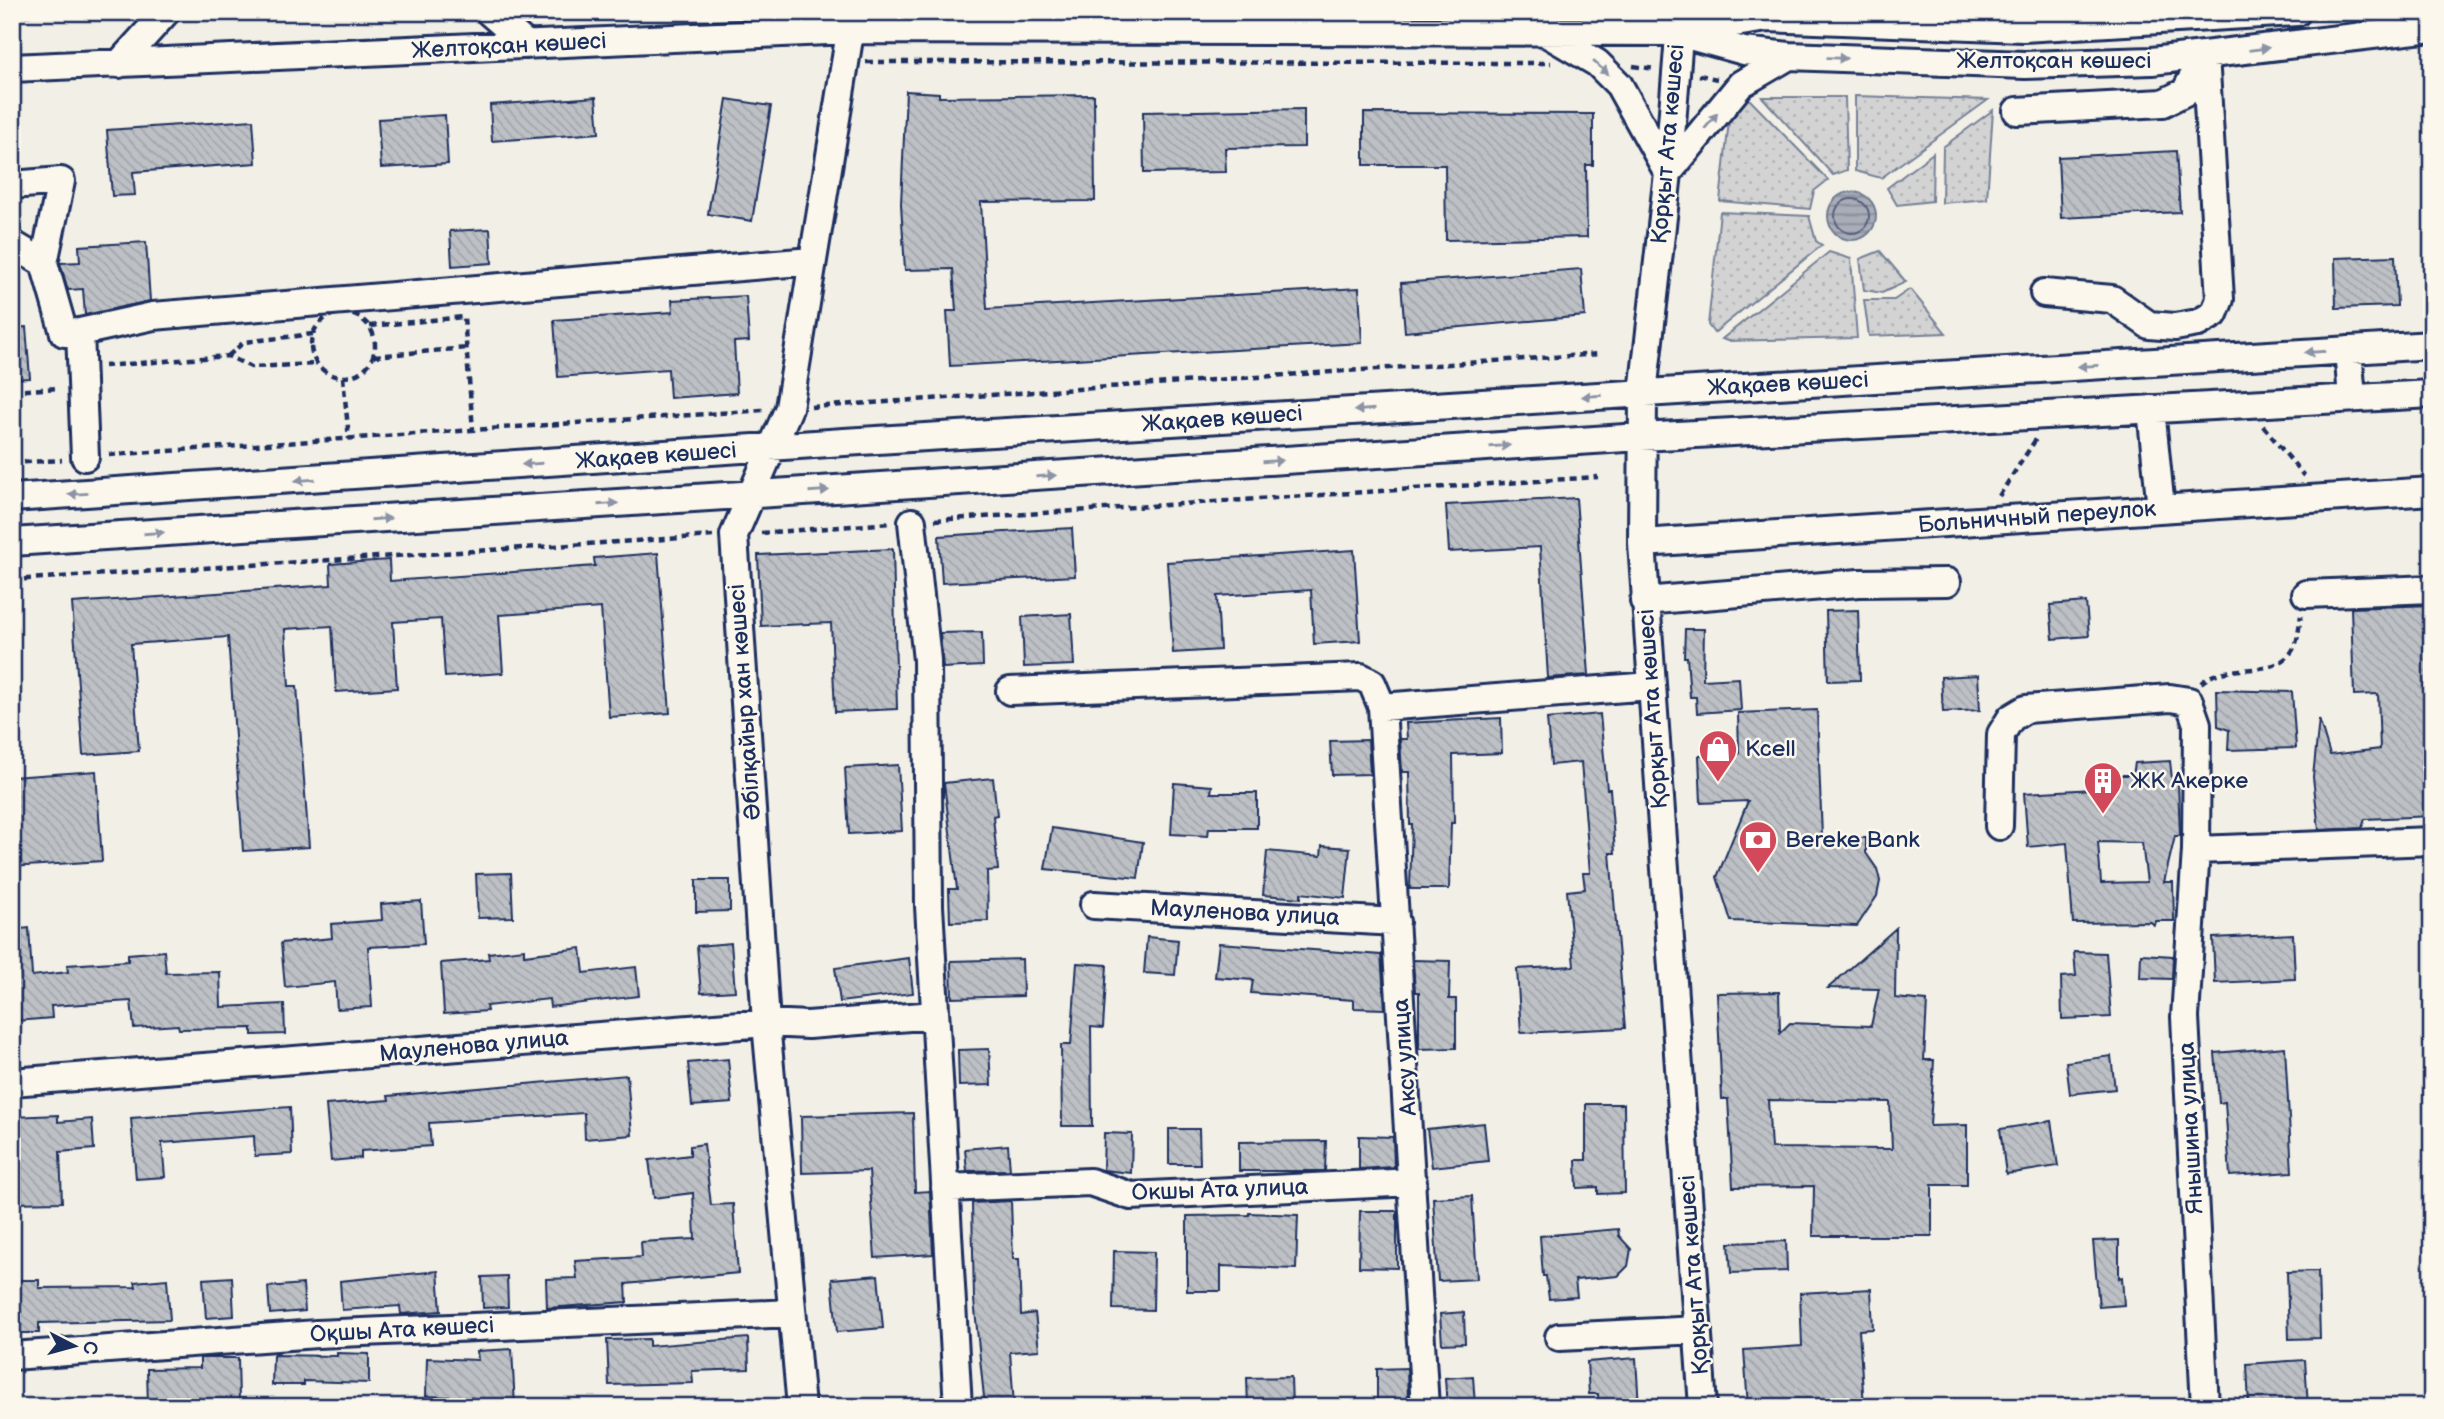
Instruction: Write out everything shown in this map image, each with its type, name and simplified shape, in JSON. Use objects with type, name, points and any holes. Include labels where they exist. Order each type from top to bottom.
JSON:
[{"type":"street","points":[[120,64],[166,12]]},
{"type":"street","points":[[489,12],[527,45]]},
{"type":"street","name":"Желтоқсан көшесі","points":[[12,68],[527,45],[851,21],[1530,25],[1767,18],[1914,18],[2023,28],[2165,16],[2297,12]]},
{"type":"street","name":"Әбілқайыр хан көшесі","points":[[801,1407],[766,1023],[734,535],[789,408],[851,21]]},
{"type":"street","name":"Желтоқсан көшесі","points":[[1680,22],[1744,51],[1789,56],[2025,65],[2152,61],[2432,28]]},
{"type":"street","name":"Қорқыт Ата көшесі","points":[[1680,22],[1668,173],[1643,393],[1642,543],[1703,1407]]},
{"type":"street","points":[[1530,25],[1597,63],[1619,85],[1668,173],[1741,84],[1789,56]]},
{"type":"street","points":[[2017,111],[2163,103],[2185,92],[2205,55]]},
{"type":"street","points":[[2044,293],[2112,299],[2149,325],[2175,327],[2198,323],[2214,314],[2220,299],[2205,55]]},
{"type":"street","points":[[12,185],[61,181],[44,262],[64,333],[153,316],[812,261]]},
{"type":"street","points":[[12,244],[44,262]]},
{"type":"street","points":[[80,332],[85,457]]},
{"type":"street","name":"Жақаев көшесі","points":[[12,498],[2432,345]]},
{"type":"street","points":[[2348,350],[2352,398]]},
{"type":"street","name":"Жақаев көшесі","points":[[12,542],[1641,437],[2432,394]]},
{"type":"street","points":[[2151,409],[2161,509]]},
{"type":"street","name":"Больничный переулок","points":[[1642,543],[2432,491]]},
{"type":"street","points":[[912,522],[927,660],[929,906],[958,1407]]},
{"type":"street","points":[[1644,601],[1858,583],[1947,582]]},
{"type":"street","points":[[2306,594],[2432,589]]},
{"type":"street","points":[[1010,691],[1361,677],[1372,683],[1382,707],[1651,687]]},
{"type":"street","points":[[1999,826],[2001,734],[2011,718],[2026,709],[2170,698],[2189,701]]},
{"type":"street","name":"Янышина улица","points":[[2189,701],[2197,724],[2196,850],[2185,1017],[2205,1407]]},
{"type":"street","name":"Аксу улица","points":[[1382,707],[1413,1182],[1424,1407]]},
{"type":"street","points":[[2196,850],[2432,841]]},
{"type":"street","name":"Мауленова улица","points":[[1094,905],[1396,922]]},
{"type":"street","name":"Мауленова улица","points":[[12,1082],[766,1023],[808,1025],[935,1014]]},
{"type":"street","name":"Окшы Ата улица","points":[[945,1188],[1090,1182],[1131,1196],[1413,1182]]},
{"type":"street","name":"Оқшы Ата көшесі","points":[[12,1356],[317,1334],[792,1313]]},
{"type":"street","points":[[1559,1337],[1698,1330]]},
{"type":"path","points":[[12,16],[51,12]]},
{"type":"path","points":[[844,62],[1555,63]]},
{"type":"path","points":[[334,314],[354,314],[370,326],[376,345],[374,356],[362,372],[343,377],[324,371],[317,364],[312,354],[313,334],[324,318],[334,314]]},
{"type":"path","points":[[370,326],[464,317],[473,430]]},
{"type":"path","points":[[228,356],[244,342],[313,334]]},
{"type":"path","points":[[374,356],[467,348]]},
{"type":"path","points":[[12,391],[82,387],[98,366],[228,356],[251,368],[317,364]]},
{"type":"path","points":[[343,377],[349,439]]},
{"type":"path","points":[[1983,520],[2052,415]]},
{"type":"path","points":[[12,580],[1598,477]]},
{"type":"path","points":[[2189,701],[2211,673],[2276,666],[2296,645],[2306,594]]},
{"type":"shaded area","points":[[1855,96],[1988,100],[1881,178],[1855,171]]},
{"type":"shaded area","points":[[1762,97],[1845,97],[1847,170],[1833,175]]},
{"type":"shaded area","points":[[1748,98],[1828,180],[1814,191],[1810,209],[1720,201],[1729,121]]},
{"type":"shaded area","points":[[1993,110],[1987,199],[1942,203],[1943,147]]},
{"type":"shaded area","points":[[1933,153],[1932,201],[1897,205],[1887,188]]},
{"type":"shaded area","points":[[1720,212],[1809,216],[1816,241],[1822,245],[1714,333],[1708,325]]},
{"type":"shaded area","points":[[1880,251],[1906,282],[1882,293],[1864,290],[1860,259]]},
{"type":"shaded area","points":[[1829,252],[1851,259],[1857,338],[1722,339]]},
{"type":"shaded area","points":[[1910,289],[1946,333],[1869,336],[1864,300],[1894,300]]},
{"type":"water","points":[[1852,192],[1869,199],[1876,216],[1869,233],[1852,240],[1835,233],[1828,216],[1835,199]]},
{"type":"building","points":[[906,91],[939,93],[939,97],[1094,95],[1095,201],[981,202],[987,309],[1359,288],[1362,343],[950,366],[947,311],[956,311],[953,269],[905,270],[901,204]]},
{"type":"building","points":[[596,97],[599,133],[492,141],[490,105]]},
{"type":"building","points":[[727,99],[771,106],[752,221],[708,214]]},
{"type":"building","points":[[1304,109],[1304,147],[1225,148],[1226,172],[1144,173],[1143,112]]},
{"type":"building","points":[[1364,113],[1593,114],[1593,165],[1586,165],[1587,237],[1446,240],[1445,165],[1364,165]]},
{"type":"building","points":[[445,115],[448,164],[381,168],[378,119]]},
{"type":"building","points":[[253,120],[256,163],[133,172],[135,195],[112,196],[107,130]]},
{"type":"building","points":[[2176,151],[2180,212],[2061,218],[2058,157]]},
{"type":"building","points":[[490,229],[492,263],[452,266],[450,231]]},
{"type":"building","points":[[146,242],[150,301],[85,315],[83,289],[68,290],[60,263],[80,262],[79,246]]},
{"type":"building","points":[[2395,256],[2397,306],[2336,308],[2335,258]]},
{"type":"building","points":[[1581,269],[1585,316],[1405,332],[1401,283]]},
{"type":"building","points":[[746,296],[749,341],[734,342],[737,393],[670,398],[668,369],[558,377],[554,320],[673,312],[672,300]]},
{"type":"building","points":[[26,327],[30,378],[12,379],[12,328]]},
{"type":"building","points":[[1576,498],[1589,675],[1548,678],[1540,547],[1449,552],[1446,505]]},
{"type":"building","points":[[1072,528],[1075,576],[942,583],[939,536]]},
{"type":"building","points":[[893,549],[897,709],[835,712],[831,623],[761,626],[758,555]]},
{"type":"building","points":[[1354,550],[1360,641],[1314,644],[1311,590],[1217,596],[1220,650],[1173,653],[1167,562]]},
{"type":"building","points":[[658,553],[670,713],[609,717],[601,608],[499,615],[503,673],[445,677],[441,619],[393,622],[397,688],[336,692],[332,626],[285,629],[289,686],[297,686],[309,847],[243,851],[228,637],[131,644],[139,751],[83,755],[72,603],[331,585],[330,564],[389,560],[390,581],[595,566],[594,558]]},
{"type":"building","points":[[2086,602],[2089,636],[2053,639],[2050,605]]},
{"type":"building","points":[[2432,605],[2432,816],[2365,819],[2362,828],[2319,830],[2313,777],[2319,719],[2330,755],[2380,749],[2378,694],[2354,695],[2351,608]]},
{"type":"building","points":[[1858,610],[1860,680],[1828,681],[1826,611]]},
{"type":"building","points":[[1071,614],[1074,665],[1024,667],[1022,617]]},
{"type":"building","points":[[1685,629],[1704,629],[1703,680],[1739,678],[1741,710],[1697,713],[1696,697],[1690,697],[1687,657],[1684,657]]},
{"type":"building","points":[[982,632],[983,666],[943,668],[940,633]]},
{"type":"building","points":[[1978,675],[1980,710],[1943,712],[1941,677]]},
{"type":"building","points":[[2217,690],[2292,692],[2296,748],[2228,750],[2229,730],[2218,726]]},
{"type":"building","points":[[1817,710],[1822,837],[1866,838],[1866,853],[1877,869],[1880,881],[1877,896],[1857,926],[1731,921],[1717,877],[1748,801],[1701,803],[1699,756],[1739,754],[1738,713]]},
{"type":"building","points":[[1600,714],[1607,789],[1610,789],[1615,853],[1610,853],[1625,1028],[1521,1033],[1517,969],[1574,966],[1567,891],[1585,889],[1583,873],[1590,873],[1581,762],[1551,765],[1547,719]]},
{"type":"building","points":[[1501,718],[1502,753],[1453,755],[1454,823],[1451,823],[1449,889],[1410,889],[1412,824],[1409,772],[1402,772],[1400,739],[1407,739],[1406,723]]},
{"type":"building","points":[[1368,740],[1370,774],[1332,775],[1330,741]]},
{"type":"building","name":"ЖК Акерке","points":[[2170,761],[2172,779],[2178,782],[2180,836],[2175,836],[2164,882],[2173,882],[2174,921],[2155,921],[2154,925],[2151,922],[2073,923],[2067,843],[2028,847],[2024,793],[2112,788],[2114,775],[2133,775],[2135,763]],"holes":[[[2098,842],[2142,843],[2147,882],[2101,883]]]},
{"type":"building","points":[[898,765],[902,831],[849,834],[845,768]]},
{"type":"building","points":[[96,771],[102,861],[12,867],[12,777]]},
{"type":"building","points":[[993,778],[998,870],[987,871],[988,921],[950,922],[949,889],[957,889],[944,783]]},
{"type":"building","points":[[1174,783],[1212,786],[1211,793],[1257,793],[1257,828],[1209,828],[1208,836],[1171,834]]},
{"type":"building","points":[[1052,828],[1143,842],[1138,878],[1045,869]]},
{"type":"building","points":[[1322,846],[1350,848],[1345,898],[1301,893],[1301,898],[1263,895],[1267,851],[1321,856]]},
{"type":"building","points":[[511,873],[513,917],[478,918],[476,874]]},
{"type":"building","points":[[696,880],[730,880],[730,911],[696,912]]},
{"type":"building","points":[[421,901],[424,944],[368,947],[372,1007],[337,1009],[335,982],[285,987],[281,943],[332,938],[331,924],[382,920],[381,904]]},
{"type":"building","points":[[29,928],[32,976],[68,972],[67,965],[128,961],[128,954],[164,951],[166,973],[220,972],[221,1007],[284,1004],[285,1034],[252,1035],[252,1028],[179,1029],[178,1025],[134,1028],[131,1001],[51,1006],[52,1018],[16,1021],[12,930]]},
{"type":"building","points":[[1896,928],[1895,998],[1927,1001],[1924,1060],[1934,1060],[1930,1126],[1967,1125],[1967,1185],[1932,1185],[1932,1236],[1813,1236],[1814,1186],[1733,1187],[1728,1099],[1722,1099],[1717,993],[1779,992],[1780,1033],[1790,1023],[1871,1026],[1879,989],[1828,988]],"holes":[[[1768,1100],[1890,1102],[1892,1149],[1771,1148]]]},
{"type":"building","points":[[2293,934],[2295,979],[2215,983],[2213,938]]},
{"type":"building","points":[[1147,937],[1178,940],[1175,975],[1144,973]]},
{"type":"building","points":[[731,943],[735,991],[701,993],[697,946]]},
{"type":"building","points":[[1219,943],[1381,955],[1385,1009],[1354,1008],[1354,1000],[1251,993],[1253,980],[1215,977]]},
{"type":"building","points":[[581,948],[584,973],[636,967],[639,996],[550,1007],[549,999],[486,1006],[487,1011],[444,1014],[441,963],[489,959],[488,953],[524,949],[524,955]]},
{"type":"building","points":[[2074,952],[2106,953],[2111,1017],[2062,1019],[2061,977],[2076,976]]},
{"type":"building","points":[[2141,954],[2173,956],[2172,979],[2140,978]]},
{"type":"building","points":[[909,958],[913,993],[840,1002],[835,968]]},
{"type":"building","points":[[1022,959],[1023,996],[952,998],[951,961]]},
{"type":"building","points":[[1413,960],[1450,961],[1449,999],[1456,999],[1456,1048],[1419,1049],[1419,992],[1415,992]]},
{"type":"building","points":[[1077,963],[1107,965],[1103,1028],[1091,1027],[1092,1126],[1062,1126],[1061,1045],[1071,1045]]},
{"type":"building","points":[[2285,1047],[2292,1172],[2230,1176],[2225,1102],[2219,1103],[2215,1053]]},
{"type":"building","points":[[989,1049],[991,1085],[959,1086],[958,1050]]},
{"type":"building","points":[[2111,1056],[2115,1089],[2070,1094],[2066,1062]]},
{"type":"building","points":[[728,1059],[732,1103],[692,1106],[688,1063]]},
{"type":"building","points":[[627,1075],[632,1135],[585,1139],[584,1113],[429,1123],[431,1146],[361,1151],[361,1158],[331,1161],[326,1105],[389,1100],[388,1096]]},
{"type":"building","points":[[1586,1104],[1624,1104],[1625,1193],[1598,1194],[1598,1187],[1577,1188],[1576,1160],[1586,1160]]},
{"type":"building","points":[[290,1107],[292,1154],[255,1156],[254,1136],[162,1143],[165,1177],[136,1179],[131,1118]]},
{"type":"building","points":[[913,1113],[915,1192],[930,1191],[933,1254],[875,1258],[869,1171],[802,1173],[801,1116]]},
{"type":"building","points":[[58,1115],[58,1122],[92,1119],[94,1149],[60,1152],[62,1202],[12,1203],[12,1117]]},
{"type":"building","points":[[2051,1121],[2058,1166],[2006,1174],[2000,1129]]},
{"type":"building","points":[[1484,1123],[1488,1161],[1432,1167],[1427,1129]]},
{"type":"building","points":[[1169,1129],[1199,1129],[1200,1164],[1169,1164]]},
{"type":"building","points":[[1104,1133],[1132,1134],[1131,1173],[1103,1170]]},
{"type":"building","points":[[1359,1136],[1393,1137],[1394,1167],[1359,1169]]},
{"type":"building","points":[[1326,1141],[1325,1171],[1239,1171],[1239,1142]]},
{"type":"building","points":[[704,1144],[711,1205],[733,1204],[738,1273],[626,1284],[627,1302],[547,1308],[546,1279],[577,1278],[575,1261],[642,1257],[641,1242],[695,1239],[693,1193],[654,1198],[649,1160],[690,1155],[690,1146]]},
{"type":"building","points":[[1008,1145],[1010,1170],[967,1171],[965,1149]]},
{"type":"building","points":[[1472,1196],[1477,1279],[1438,1281],[1433,1198]]},
{"type":"building","points":[[1011,1201],[1013,1259],[1019,1259],[1021,1315],[1035,1313],[1039,1350],[1010,1352],[1014,1405],[985,1407],[974,1300],[972,1203]]},
{"type":"building","points":[[1360,1211],[1397,1211],[1397,1268],[1359,1267]]},
{"type":"building","points":[[1249,1213],[1298,1215],[1296,1269],[1221,1266],[1221,1291],[1187,1291],[1187,1216]]},
{"type":"building","points":[[1618,1229],[1619,1236],[1631,1249],[1628,1266],[1618,1276],[1575,1280],[1577,1297],[1549,1299],[1546,1276],[1543,1276],[1540,1236]]},
{"type":"building","points":[[2119,1240],[2119,1278],[2122,1277],[2124,1305],[2099,1307],[2093,1241]]},
{"type":"building","points":[[1786,1241],[1787,1271],[1731,1273],[1729,1243]]},
{"type":"building","points":[[1114,1251],[1154,1252],[1153,1310],[1113,1309]]},
{"type":"building","points":[[438,1271],[441,1311],[401,1314],[400,1306],[342,1310],[340,1281]]},
{"type":"building","points":[[2318,1271],[2320,1338],[2289,1339],[2287,1272]]},
{"type":"building","points":[[878,1275],[883,1328],[837,1332],[832,1279]]},
{"type":"building","points":[[507,1276],[508,1307],[483,1308],[482,1277]]},
{"type":"building","points":[[232,1277],[234,1316],[206,1318],[203,1279]]},
{"type":"building","points":[[167,1279],[170,1320],[39,1323],[39,1333],[12,1333],[12,1280],[39,1280],[39,1288],[136,1287],[135,1282]]},
{"type":"building","points":[[303,1284],[305,1311],[270,1314],[268,1287]]},
{"type":"building","points":[[1871,1289],[1873,1329],[1859,1330],[1864,1407],[1748,1407],[1744,1350],[1802,1346],[1800,1293]]},
{"type":"building","points":[[1464,1312],[1465,1343],[1442,1344],[1440,1314]]},
{"type":"building","points":[[748,1338],[749,1369],[692,1371],[693,1383],[609,1385],[607,1340],[649,1339],[649,1346]]},
{"type":"building","points":[[512,1349],[515,1407],[473,1407],[473,1398],[426,1396],[427,1358],[478,1360],[477,1351]]},
{"type":"building","points":[[337,1353],[369,1354],[369,1383],[304,1381],[304,1385],[272,1385],[273,1355],[337,1356]]},
{"type":"building","points":[[200,1358],[238,1358],[239,1400],[177,1400],[177,1407],[148,1407],[147,1369],[200,1368]]},
{"type":"building","points":[[1636,1358],[1639,1407],[1599,1407],[1598,1394],[1589,1394],[1587,1362]]},
{"type":"building","points":[[2305,1360],[2308,1407],[2249,1407],[2247,1364]]},
{"type":"building","points":[[1407,1368],[1408,1404],[1377,1404],[1377,1369]]},
{"type":"building","points":[[1473,1376],[1475,1406],[1447,1407],[1445,1378]]},
{"type":"building","points":[[1291,1377],[1292,1407],[1248,1407],[1247,1378]]},
{"type":"place","name":"Kcell","points":[[1718,783]]},
{"type":"place","name":"ЖК Акерке","points":[[2103,815]]},
{"type":"place","name":"Bereke Bank","points":[[1758,874]]}]
